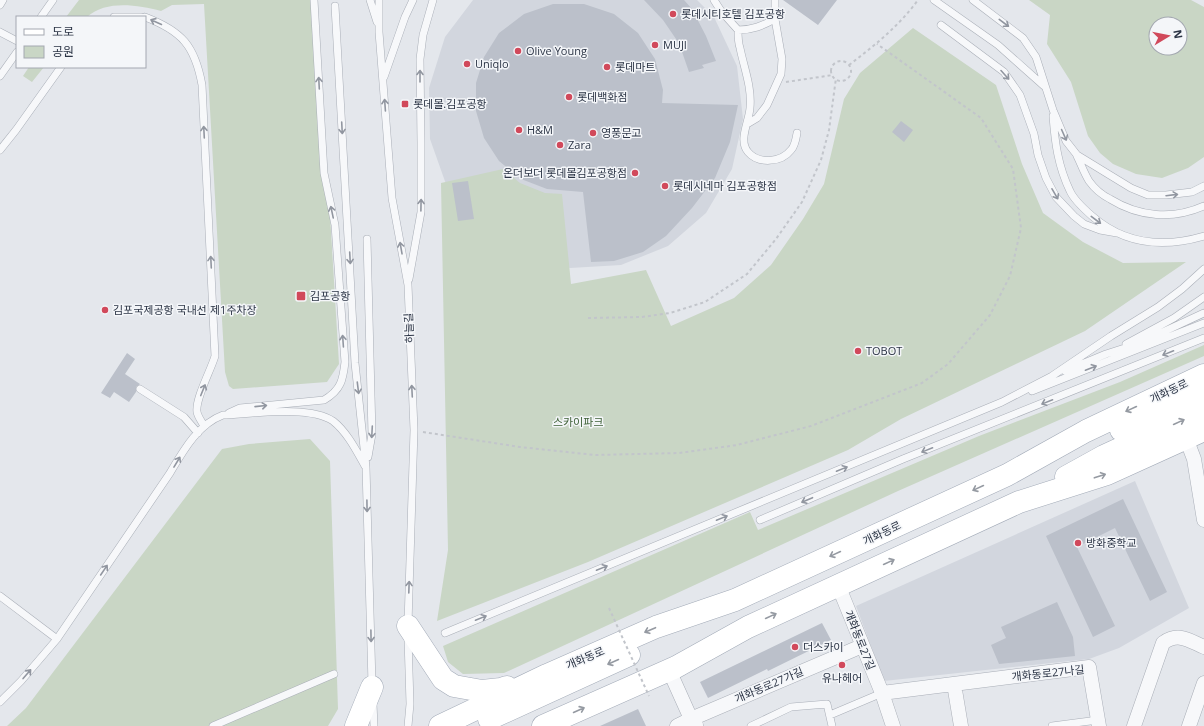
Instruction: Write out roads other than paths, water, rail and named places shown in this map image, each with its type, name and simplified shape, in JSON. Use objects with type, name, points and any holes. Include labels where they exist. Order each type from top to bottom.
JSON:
[{"type":"main road","name":"개화동로","points":[[1007,475],[1086,431],[1204,375]]},
{"type":"main road","name":"개화동로","points":[[473,726],[660,641],[735,600],[1007,475],[1088,444],[1204,393]]},
{"type":"main road","points":[[543,726],[669,670],[748,627],[1019,502],[1104,456],[1204,410]]},
{"type":"main road","points":[[1019,502],[1107,474],[1195,434]]},
{"type":"main road","name":"개화동로","points":[[447,724],[546,675],[656,627],[735,600]]},
{"type":"main road","points":[[408,626],[443,679],[454,686],[482,691],[501,689],[546,675]]},
{"type":"main road","points":[[507,726],[671,653],[748,627]]},
{"type":"main road","points":[[356,726],[372,687]]},
{"type":"street","points":[[1195,434],[1194,459],[1201,484],[1204,520]]},
{"type":"street","name":"개화동로27길","points":[[838,586],[882,693],[893,726]]},
{"type":"street","points":[[1134,726],[1163,643],[1175,637],[1204,647]]},
{"type":"street","name":"개화동로27가길","points":[[677,726],[694,722],[862,646]]},
{"type":"street","name":"개화동로27나길","points":[[882,693],[1089,667],[1098,723]]},
{"type":"street","points":[[669,670],[694,722]]},
{"type":"street","points":[[1189,726],[1204,683]]},
{"type":"street","points":[[954,684],[961,726]]},
{"type":"lane","points":[[0,5],[3,0]]},
{"type":"lane","points":[[42,16],[53,0]]},
{"type":"lane","points":[[0,702],[21,681],[57,640],[170,473],[183,451],[204,426],[215,418],[240,408],[324,400],[332,395],[339,387],[343,378],[345,362],[335,225],[324,173],[314,0]]},
{"type":"lane","name":"하늘길","points":[[370,0],[379,32]]},
{"type":"lane","name":"하늘길","points":[[379,0],[379,32],[392,198],[408,285],[414,430],[408,626],[410,704],[408,726]]},
{"type":"lane","points":[[383,79],[405,17],[413,0]]},
{"type":"lane","points":[[408,285],[421,212],[422,143],[420,59],[423,35],[433,0]]},
{"type":"lane","points":[[714,0],[721,11],[738,30],[739,47],[749,88],[750,108],[743,135],[747,151],[757,159],[766,161],[777,159],[785,156],[791,150],[797,133]]},
{"type":"lane","points":[[747,124],[757,118],[767,105],[781,74],[782,59],[775,19],[775,0]]},
{"type":"lane","points":[[934,0],[998,45],[1046,87]]},
{"type":"lane","points":[[973,0],[1023,38],[1036,57],[1053,110],[1066,141],[1077,156],[1090,181],[1102,195],[1133,211],[1155,215],[1176,215],[1197,210],[1204,206]]},
{"type":"lane","points":[[335,6],[355,362],[366,467],[374,726]]},
{"type":"lane","points":[[146,17],[160,23],[175,32],[185,41],[192,52],[199,69],[202,85],[215,356],[212,368],[198,402],[197,412],[204,426]]},
{"type":"lane","points":[[738,30],[748,30],[760,27],[775,19]]},
{"type":"lane","points":[[941,26],[1004,72],[1020,95],[1034,134],[1038,155],[1046,178],[1056,197],[1084,224],[1131,239],[1147,242],[1167,243],[1191,240],[1204,236]]},
{"type":"lane","points":[[0,32],[16,40]]},
{"type":"lane","points":[[0,76],[16,53]]},
{"type":"lane","points":[[0,150],[60,68]]},
{"type":"lane","points":[[1053,110],[1055,144],[1070,192],[1083,209],[1097,221],[1117,234]]},
{"type":"lane","points":[[1077,156],[1131,188],[1148,195],[1166,195],[1192,192],[1204,186]]},
{"type":"lane","points":[[366,467],[372,434],[367,239]]},
{"type":"lane","points":[[1052,376],[1111,336],[1158,307],[1182,289],[1204,269]]},
{"type":"lane","points":[[1106,354],[1174,318],[1204,297]]},
{"type":"lane","points":[[1002,402],[1052,376],[1106,354],[1137,344],[1204,313]]},
{"type":"lane","points":[[445,633],[1002,402],[1204,323]]},
{"type":"lane","points":[[760,520],[903,459],[1204,338]]},
{"type":"lane","points":[[140,389],[184,417],[198,433]]},
{"type":"lane","points":[[223,415],[290,411],[311,412],[323,415],[338,426],[346,435],[366,467]]},
{"type":"lane","points":[[0,596],[57,640]]},
{"type":"lane","points":[[213,726],[334,674]]},
{"type":"lane","points":[[830,715],[882,693]]},
{"type":"lane","points":[[751,726],[791,707],[827,704],[832,726]]},
{"type":"lane","name":"개화동로27나길","points":[[1052,726],[1098,723]]},
{"type":"place","name":"롯데시티호텔 김포공항","points":[[673,14]]},
{"type":"place","name":"MUJI","points":[[655,45]]},
{"type":"place","name":"Olive Young","points":[[518,51]]},
{"type":"place","name":"Uniqlo","points":[[467,64]]},
{"type":"place","name":"롯데마트","points":[[607,67]]},
{"type":"place","name":"롯데백화점","points":[[569,97]]},
{"type":"place","name":"롯데몰.김포공항","points":[[405,104]]},
{"type":"place","name":"H&M","points":[[519,130]]},
{"type":"place","name":"영풍문고","points":[[593,133]]},
{"type":"place","name":"Zara","points":[[560,145]]},
{"type":"place","name":"온더보더 롯데몰김포공항점","points":[[635,173]]},
{"type":"place","name":"롯데시네마 김포공항점","points":[[665,186]]},
{"type":"place","name":"김포공항","points":[[301,296]]},
{"type":"place","name":"김포국제공항 국내선 제1주차장","points":[[105,310]]},
{"type":"place","name":"TOBOT","points":[[858,351]]},
{"type":"place","name":"방화중학교","points":[[1078,543]]},
{"type":"place","name":"더스카이","points":[[795,647]]},
{"type":"place","name":"유나헤어","points":[[842,665]]},
{"type":"park label","name":"스카이파크","points":[[578,422]]}]
